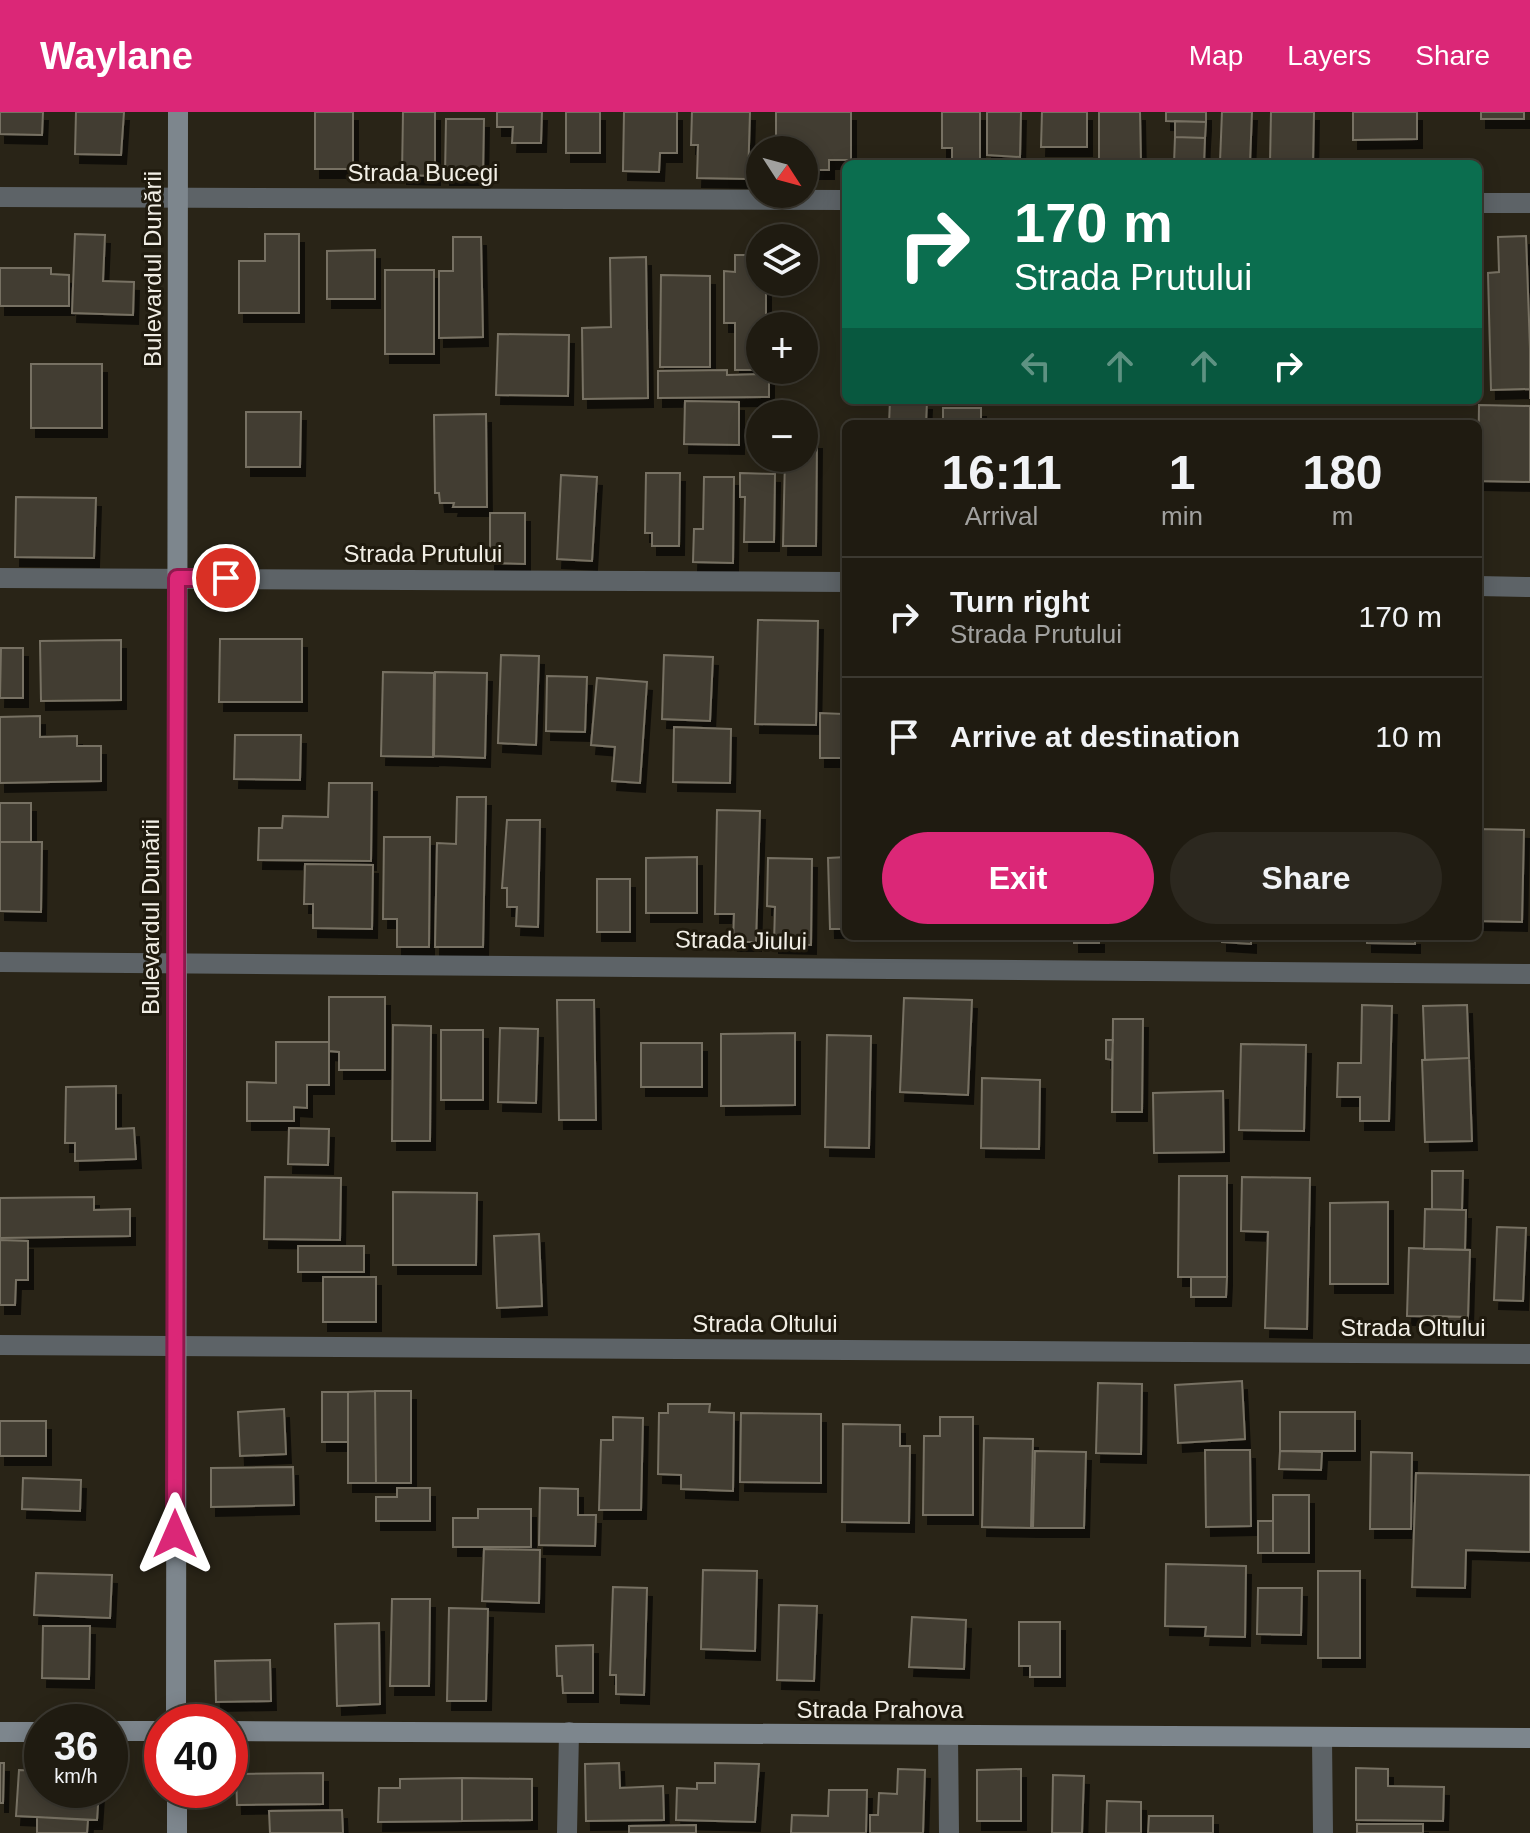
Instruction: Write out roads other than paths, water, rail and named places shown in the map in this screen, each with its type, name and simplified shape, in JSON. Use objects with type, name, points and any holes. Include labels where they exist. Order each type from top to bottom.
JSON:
[{"type":"street","name":"Bulevardul Dunării","points":[[176,1704],[178,112]]},
{"type":"street","name":"Strada Bucegi","points":[[0,197],[842,200]]},
{"type":"street","points":[[1482,203],[1530,203]]},
{"type":"street","name":"Strada Prutului","points":[[0,578],[842,582]]},
{"type":"street","points":[[1482,586],[1530,587]]},
{"type":"street","name":"Strada Jiului","points":[[0,962],[1530,974]]},
{"type":"street","name":"Strada Oltului","points":[[0,1345],[1530,1354]]},
{"type":"street","name":"Strada Prahova","points":[[248,1731],[1530,1738]]},
{"type":"street","points":[[0,1732],[24,1732]]},
{"type":"street","points":[[567,1833],[569,1732]]},
{"type":"street","points":[[948,1735],[949,1833]]},
{"type":"street","points":[[1322,1738],[1323,1833]]},
{"type":"street","points":[[177,1808],[177,1833]]}]
